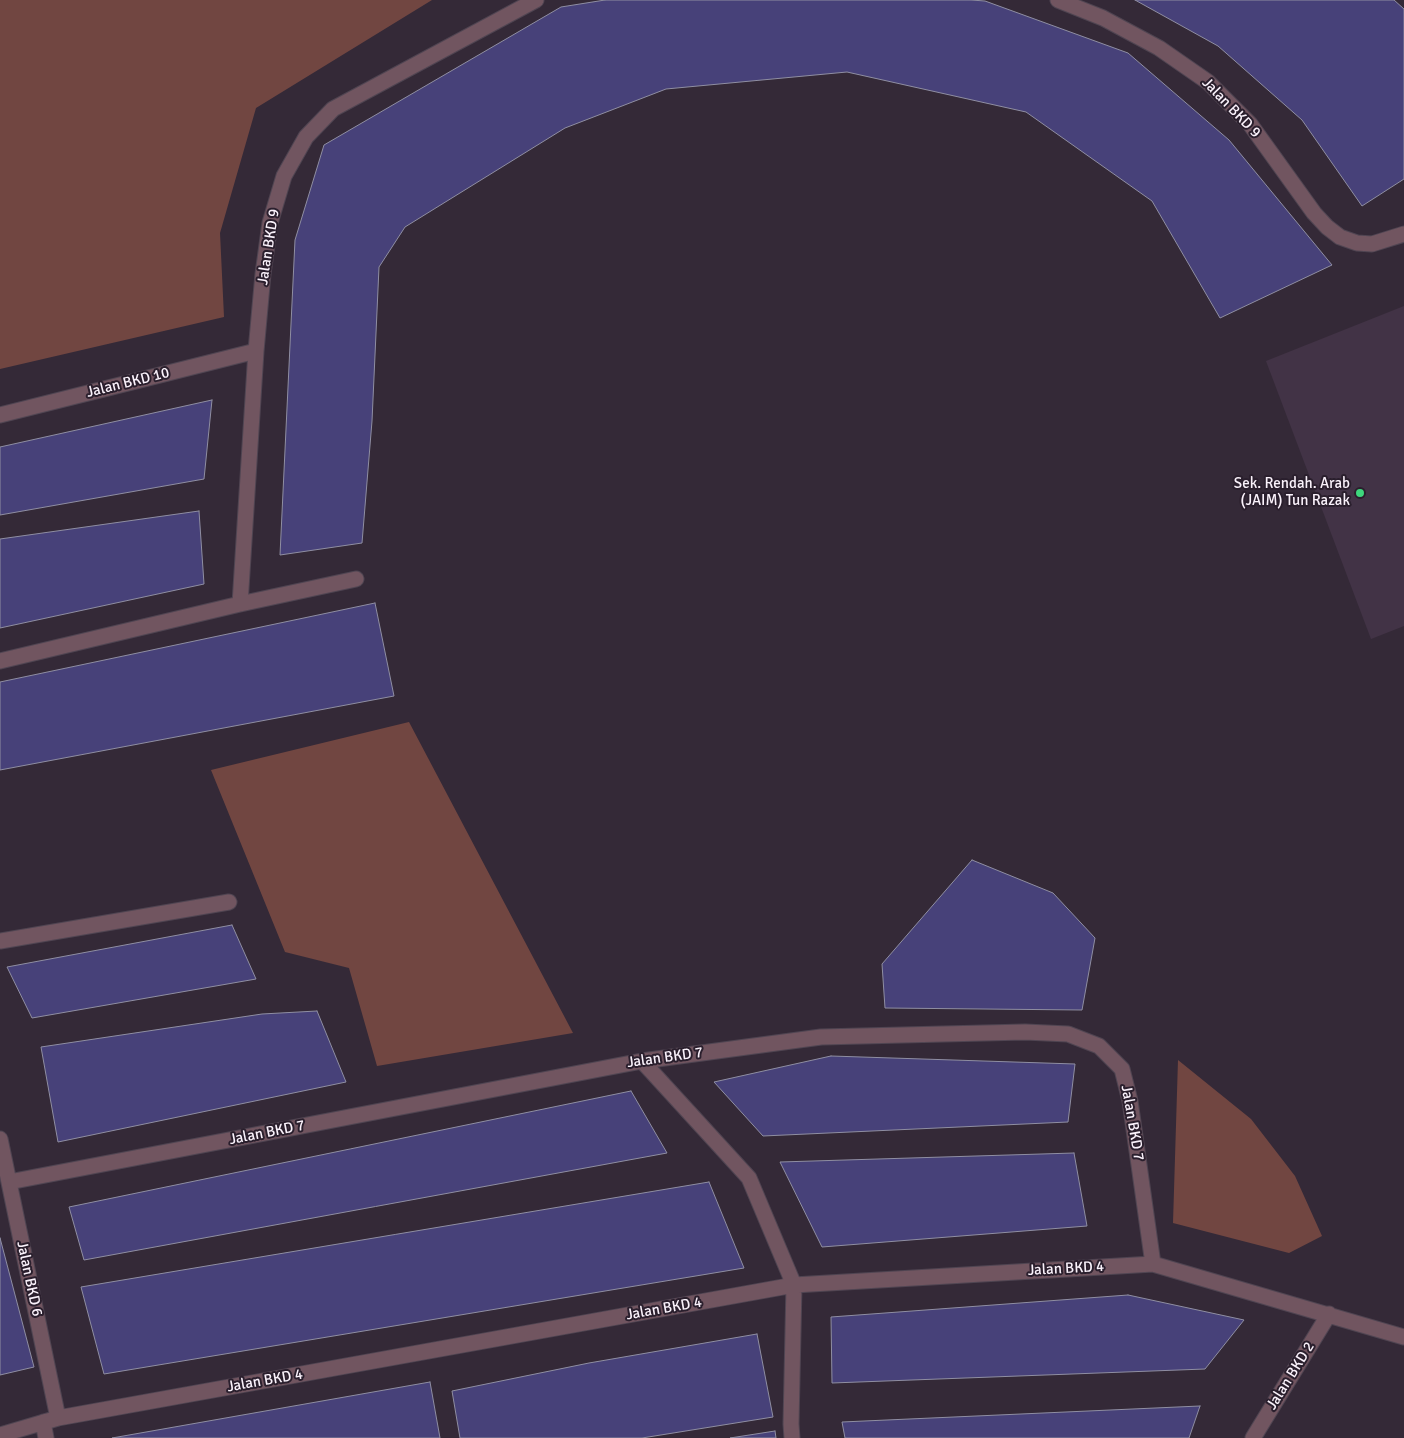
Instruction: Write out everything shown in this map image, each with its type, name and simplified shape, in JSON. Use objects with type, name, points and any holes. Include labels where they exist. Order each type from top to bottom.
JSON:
[{"type":"street","name":"Jalan BKD 9","points":[[240,604],[256,351],[263,274],[270,223],[284,176],[306,137],[333,109],[536,0]]},
{"type":"street","name":"Jalan BKD 9","points":[[1058,0],[1103,18],[1160,48],[1208,82],[1250,124],[1314,213],[1340,237],[1357,243],[1372,244],[1404,234]]},
{"type":"street","name":"Jalan BKD 10","points":[[0,415],[256,351]]},
{"type":"street","points":[[0,661],[240,604],[356,579]]},
{"type":"street","points":[[0,941],[229,902]]},
{"type":"street","name":"Jalan BKD 7","points":[[9,1182],[642,1061],[821,1037],[1024,1032],[1068,1034],[1099,1046],[1122,1069],[1128,1093],[1153,1264]]},
{"type":"street","points":[[642,1061],[749,1178],[794,1286],[792,1438]]},
{"type":"street","name":"Jalan BKD 6","points":[[0,1139],[58,1418]]},
{"type":"street","name":"Jalan BKD 4","points":[[0,1435],[58,1418],[794,1286],[1153,1264],[1404,1337]]},
{"type":"street","name":"Jalan BKD 2","points":[[1253,1438],[1329,1314]]},
{"type":"street","points":[[43,1422],[46,1438]]},
{"type":"shaded area","points":[[0,0],[432,0],[256,108],[220,233],[224,317],[0,369]]},
{"type":"shaded area","name":"Sek. Rendah. Arab (JAIM) Tun Razak","points":[[1404,306],[1404,626],[1371,639],[1266,361]]},
{"type":"shaded area","points":[[409,722],[573,1033],[377,1066],[349,968],[285,952],[211,770]]},
{"type":"shaded area","points":[[1178,1060],[1251,1119],[1295,1176],[1322,1236],[1289,1253],[1173,1223]]},
{"type":"building","points":[[605,0],[985,1],[1128,53],[1229,140],[1332,265],[1220,318],[1152,201],[1026,112],[847,72],[666,89],[565,128],[405,227],[379,267],[372,421],[362,543],[280,555],[295,240],[324,145],[561,7]]},
{"type":"building","points":[[1135,0],[1394,0],[1404,9],[1404,179],[1362,206],[1302,120],[1218,46]]},
{"type":"building","points":[[212,400],[204,479],[0,515],[0,447]]},
{"type":"building","points":[[199,511],[204,584],[0,628],[0,539]]},
{"type":"building","points":[[375,603],[394,696],[0,770],[0,682]]},
{"type":"building","points":[[972,860],[1053,893],[1095,938],[1082,1010],[885,1008],[882,964]]},
{"type":"building","points":[[232,925],[256,979],[32,1018],[7,967]]},
{"type":"building","points":[[317,1011],[346,1082],[58,1142],[41,1047],[262,1014]]},
{"type":"building","points":[[831,1056],[1075,1064],[1068,1122],[763,1136],[714,1082]]},
{"type":"building","points":[[631,1091],[667,1153],[84,1260],[69,1207]]},
{"type":"building","points":[[1074,1153],[1087,1226],[822,1247],[780,1162]]},
{"type":"building","points":[[709,1182],[744,1268],[104,1374],[81,1287]]},
{"type":"building","points":[[0,1238],[34,1367],[0,1375]]},
{"type":"building","points":[[1128,1295],[1244,1320],[1205,1369],[832,1383],[831,1317]]},
{"type":"building","points":[[757,1334],[773,1417],[642,1438],[460,1438],[452,1391],[589,1363]]},
{"type":"building","points":[[430,1382],[440,1438],[112,1438]]},
{"type":"building","points":[[1200,1406],[1189,1438],[845,1438],[842,1422]]},
{"type":"building","points":[[775,1431],[776,1438],[730,1438]]},
{"type":"place","name":"Sek. Rendah. Arab (JAIM) Tun Razak","points":[[1360,493]]}]
